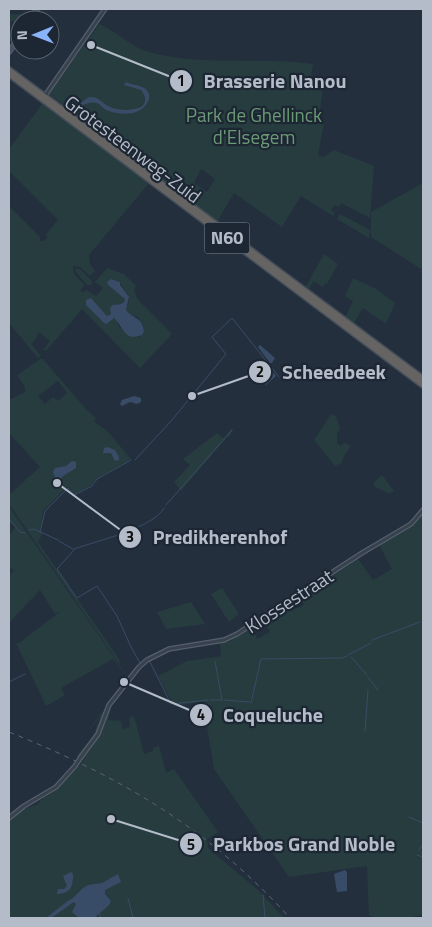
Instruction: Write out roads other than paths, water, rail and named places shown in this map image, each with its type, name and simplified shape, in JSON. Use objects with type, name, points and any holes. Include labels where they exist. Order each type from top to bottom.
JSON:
[{"type":"highway","name":"N60","points":[[9,70],[43,97]]},
{"type":"highway","name":"N60","points":[[9,74],[43,97]]},
{"type":"highway","name":"Grotesteenweg-Zuid","points":[[43,97],[423,379]]},
{"type":"highway","name":"Grotesteenweg-Zuid","points":[[43,97],[423,384]]},
{"type":"street","points":[[43,97],[105,9]]},
{"type":"street","name":"Klossestraat","points":[[9,818],[59,783],[82,758],[96,739],[107,708],[142,664],[168,649],[224,640],[237,634],[362,553],[411,524],[423,510]]},
{"type":"water","points":[[126,82],[142,87],[149,93],[147,103],[136,112],[128,114],[114,113],[97,103],[91,103],[85,104],[78,109],[76,111],[78,115],[67,107],[77,105],[91,97],[116,109],[127,110],[141,107],[144,104],[145,96],[141,90],[124,85]]},
{"type":"water","points":[[111,279],[120,282],[120,285],[129,297],[126,310],[140,321],[144,332],[142,335],[131,337],[125,333],[114,318],[105,324],[86,305],[86,300],[91,298],[107,316],[111,314],[110,309],[112,305],[123,303],[125,299],[108,285],[107,282]]},
{"type":"water","points":[[260,345],[275,358],[272,363],[270,363],[258,347]]},
{"type":"water","points":[[264,364],[276,376],[266,385],[255,373]]},
{"type":"water","points":[[134,396],[141,398],[141,402],[137,404],[130,402],[122,406],[120,404],[122,400]]},
{"type":"water","points":[[108,447],[115,450],[119,460],[115,461],[111,453],[103,453],[104,448]]},
{"type":"water","points":[[72,461],[76,462],[76,468],[60,480],[56,480],[53,472],[55,468],[66,466]]},
{"type":"water","points":[[345,870],[347,872],[347,891],[337,892],[334,874]]},
{"type":"water","points":[[71,872],[73,874],[72,886],[68,891],[57,894],[58,889],[64,889],[67,886],[63,876]]},
{"type":"water","points":[[118,874],[121,882],[105,890],[105,894],[111,901],[95,918],[79,918],[72,912],[76,904],[74,902],[51,918],[46,918],[72,899],[83,888],[88,885],[102,883]]},
{"type":"waterway","points":[[135,460],[172,420],[226,354],[212,337],[232,318],[279,377]]},
{"type":"waterway","points":[[227,437],[232,430]]},
{"type":"waterway","points":[[166,505],[225,438]]},
{"type":"waterway","points":[[40,532],[45,511],[68,488],[74,495],[92,486],[97,479],[131,460]]},
{"type":"waterway","points":[[74,549],[137,528],[149,522],[164,508]]},
{"type":"waterway","points":[[9,519],[20,532],[25,533]]},
{"type":"waterway","points":[[29,530],[34,529],[58,540]]},
{"type":"waterway","points":[[59,541],[73,549]]},
{"type":"waterway","points":[[74,550],[57,569],[76,597]]},
{"type":"waterway","points":[[77,598],[97,586],[117,616],[140,663]]},
{"type":"waterway","points":[[372,640],[420,622]]},
{"type":"waterway","points":[[348,655],[371,643]]},
{"type":"waterway","points":[[251,703],[261,659],[342,658],[347,656]]},
{"type":"waterway","points":[[351,657],[367,675]]},
{"type":"waterway","points":[[149,660],[171,704],[208,700]]},
{"type":"waterway","points":[[210,700],[222,700],[215,661]]},
{"type":"waterway","points":[[9,682],[25,674]]},
{"type":"waterway","points":[[368,677],[378,690]]},
{"type":"waterway","points":[[365,731],[368,690]]},
{"type":"waterway","points":[[224,700],[249,702]]},
{"type":"waterway","points":[[409,817],[423,823]]},
{"type":"waterway","points":[[419,850],[423,844]]},
{"type":"waterway","points":[[417,855],[423,857]]},
{"type":"waterway","points":[[263,895],[265,918]]},
{"type":"waterway","points":[[128,898],[133,918]]},
{"type":"waterway","points":[[99,912],[101,918]]},
{"type":"railway","points":[[9,732],[89,767],[161,808],[195,831],[227,857],[290,918]]},
{"type":"place","name":"Brasserie Nanou","points":[[91,45]]},
{"type":"place","name":"Scheedbeek","points":[[192,396]]},
{"type":"place","name":"Predikherenhof","points":[[57,483]]},
{"type":"place","name":"Coqueluche","points":[[124,682]]},
{"type":"place","name":"Parkbos Grand Noble","points":[[111,819]]},
{"type":"park label","name":"Park de Ghellinck d'Elsegem","points":[[254,126]]}]
